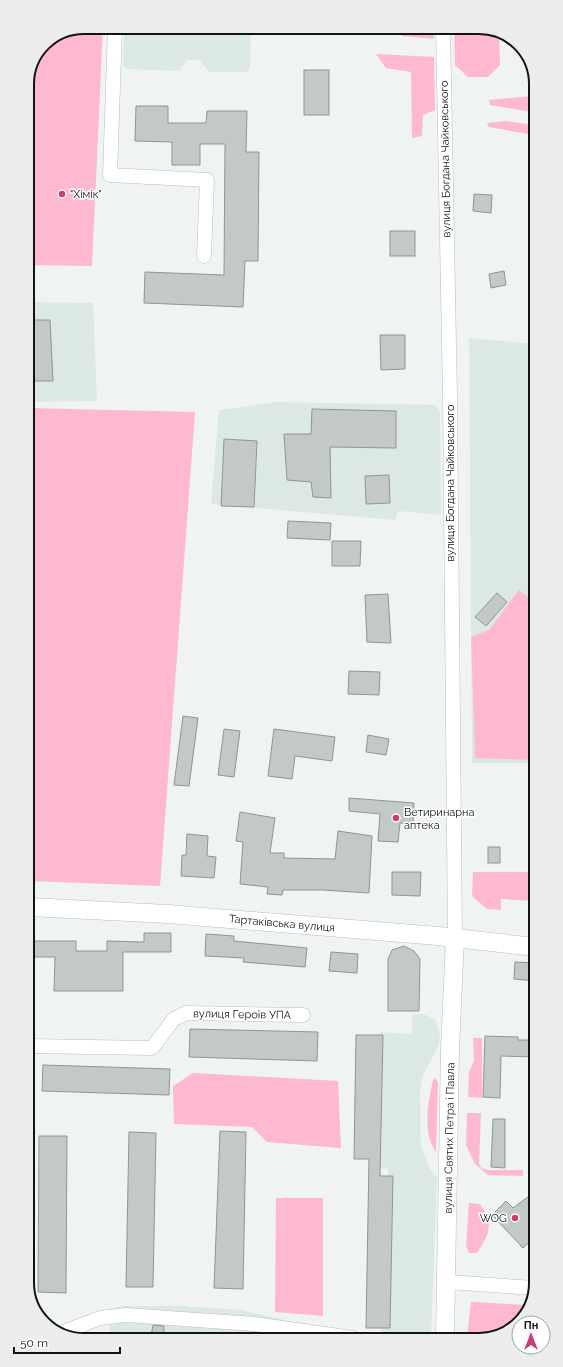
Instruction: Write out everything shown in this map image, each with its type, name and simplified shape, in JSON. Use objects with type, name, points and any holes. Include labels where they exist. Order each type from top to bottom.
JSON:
[{"type":"street","points":[[115,34],[110,175],[207,180],[204,256]]},
{"type":"street","name":"вулиця Богдана Чайковського","points":[[443,34],[450,397],[455,939]]},
{"type":"street","name":"Тартаківська вулиця","points":[[34,907],[168,914],[438,936],[529,946]]},
{"type":"street","name":"вулиця Святих Петра і Павла","points":[[445,1333],[450,1057],[455,939]]},
{"type":"street","name":"вулиця Героїв УПА","points":[[34,1046],[152,1048],[174,1019],[186,1013],[303,1015]]},
{"type":"street","points":[[447,1282],[529,1288]]},
{"type":"street","points":[[68,1330],[100,1318],[126,1316],[254,1324],[318,1333]]},
{"type":"shaded area","name":"\"Хімік\"","points":[[103,34],[92,266],[34,265],[34,80],[42,56],[48,48],[56,42],[74,35]]},
{"type":"shaded area","points":[[124,34],[251,34],[250,68],[247,72],[209,72],[200,60],[187,60],[179,71],[127,69],[123,66]]},
{"type":"shaded area","points":[[402,34],[434,34],[434,39],[402,36]]},
{"type":"shaded area","points":[[454,34],[483,34],[499,38],[500,65],[488,77],[468,77],[455,65]]},
{"type":"shaded area","points":[[376,54],[434,57],[435,110],[423,115],[422,136],[412,138],[411,72],[386,68]]},
{"type":"shaded area","points":[[529,96],[529,111],[490,105],[489,100]]},
{"type":"shaded area","points":[[507,121],[529,124],[529,134],[489,127],[487,123]]},
{"type":"shaded area","points":[[34,302],[93,303],[97,401],[34,402]]},
{"type":"shaded area","points":[[469,338],[529,344],[529,763],[472,763]]},
{"type":"shaded area","points":[[277,402],[436,405],[440,412],[441,515],[398,511],[395,520],[211,504],[219,410]]},
{"type":"shaded area","points":[[34,408],[195,412],[160,886],[34,881]]},
{"type":"shaded area","points":[[519,590],[529,597],[529,760],[475,758],[471,637],[489,630]]},
{"type":"shaded area","points":[[473,872],[529,872],[529,901],[501,899],[501,910],[487,909],[472,896]]},
{"type":"shaded area","points":[[423,1014],[435,1019],[440,1034],[439,1045],[423,1075],[420,1092],[421,1145],[430,1169],[437,1177],[431,1333],[110,1333],[109,1309],[123,1306],[183,1306],[241,1310],[293,1322],[355,1332],[381,1332],[388,1169],[374,1168],[380,1032],[412,1034],[412,1015]]},
{"type":"shaded area","points":[[473,1038],[482,1038],[482,1098],[468,1097],[469,1072],[474,1061]]},
{"type":"shaded area","points":[[193,1073],[338,1081],[341,1148],[267,1142],[252,1127],[174,1124],[173,1086]]},
{"type":"shaded area","points":[[436,1078],[438,1083],[436,1152],[429,1136],[427,1117],[433,1080]]},
{"type":"shaded area","points":[[467,1113],[481,1113],[479,1163],[481,1168],[488,1170],[523,1170],[523,1176],[488,1175],[475,1164],[466,1145]]},
{"type":"shaded area","points":[[276,1198],[323,1198],[323,1316],[275,1312]]},
{"type":"shaded area","points":[[469,1203],[480,1204],[489,1223],[485,1240],[477,1253],[469,1253],[466,1246]]},
{"type":"shaded area","points":[[471,1302],[524,1305],[518,1315],[511,1315],[511,1322],[507,1325],[489,1332],[467,1333]]},
{"type":"building","points":[[304,70],[329,70],[329,115],[304,115]]},
{"type":"building","points":[[136,106],[168,106],[168,123],[206,123],[207,111],[247,111],[246,152],[259,152],[258,261],[245,261],[243,307],[144,303],[145,272],[224,275],[225,144],[200,144],[200,165],[172,165],[172,142],[135,141]]},
{"type":"building","points":[[474,194],[492,195],[491,213],[473,211]]},
{"type":"building","points":[[390,231],[415,231],[415,256],[390,256]]},
{"type":"building","points":[[504,271],[506,285],[491,288],[489,274]]},
{"type":"building","points":[[34,320],[50,320],[53,381],[34,381]]},
{"type":"building","points":[[380,335],[405,335],[405,369],[381,370]]},
{"type":"building","points":[[312,409],[396,411],[396,448],[330,447],[331,498],[313,497],[311,482],[287,480],[284,434],[311,434]]},
{"type":"building","points":[[224,439],[257,441],[254,507],[221,506]]},
{"type":"building","points":[[389,475],[390,503],[366,504],[365,476]]},
{"type":"building","points":[[288,521],[331,523],[330,540],[287,538]]},
{"type":"building","points":[[332,541],[361,541],[360,566],[332,566]]},
{"type":"building","points":[[497,593],[507,602],[486,626],[475,617]]},
{"type":"building","points":[[388,594],[391,643],[367,642],[365,595]]},
{"type":"building","points":[[349,671],[380,672],[379,695],[348,694]]},
{"type":"building","points":[[183,716],[198,718],[189,786],[174,785]]},
{"type":"building","points":[[224,729],[240,731],[234,777],[218,775]]},
{"type":"building","points":[[274,729],[335,737],[332,761],[295,756],[292,779],[268,776]]},
{"type":"building","points":[[368,735],[389,739],[386,755],[366,752]]},
{"type":"building","name":"Ветиринарна аптека","points":[[349,798],[414,803],[413,824],[400,823],[398,842],[378,841],[380,814],[349,811]]},
{"type":"building","points":[[240,812],[275,818],[270,853],[284,853],[284,858],[335,859],[338,831],[372,836],[369,893],[323,890],[283,890],[282,895],[267,894],[268,887],[240,884],[243,842],[236,841]]},
{"type":"building","points":[[187,834],[208,836],[207,856],[216,857],[214,878],[181,876],[182,855],[186,855]]},
{"type":"building","points":[[488,847],[500,847],[500,863],[488,863]]},
{"type":"building","points":[[392,872],[421,872],[420,896],[392,895]]},
{"type":"building","points":[[144,933],[171,933],[171,952],[123,952],[123,991],[54,991],[55,957],[34,957],[34,941],[76,941],[76,951],[107,951],[107,941],[144,942]]},
{"type":"building","points":[[206,934],[234,936],[234,941],[307,948],[305,967],[243,962],[244,958],[205,956]]},
{"type":"building","points":[[404,946],[414,951],[420,959],[419,1011],[388,1011],[388,959],[392,950]]},
{"type":"building","points":[[331,952],[358,954],[357,973],[329,971]]},
{"type":"building","points":[[515,962],[529,963],[529,980],[514,979]]},
{"type":"building","points":[[190,1029],[318,1032],[317,1061],[189,1057]]},
{"type":"building","points":[[356,1035],[383,1035],[380,1176],[393,1176],[390,1328],[366,1328],[369,1159],[354,1159]]},
{"type":"building","points":[[485,1036],[518,1037],[518,1040],[529,1040],[529,1057],[501,1056],[500,1098],[483,1097]]},
{"type":"building","points":[[43,1065],[170,1069],[169,1095],[42,1091]]},
{"type":"building","points":[[493,1119],[505,1119],[505,1168],[491,1167]]},
{"type":"building","points":[[220,1131],[246,1132],[243,1289],[214,1288]]},
{"type":"building","points":[[129,1132],[156,1133],[153,1287],[126,1287]]},
{"type":"building","points":[[39,1136],[67,1136],[66,1293],[38,1292]]},
{"type":"building","name":"WOG","points":[[529,1196],[529,1242],[523,1248],[492,1215],[506,1201],[513,1208]]},
{"type":"building","points":[[153,1325],[164,1326],[164,1333],[152,1333]]},
{"type":"place","name":"\"Хімік\"","points":[[62,194]]},
{"type":"place","name":"Ветиринарна аптека","points":[[396,818]]},
{"type":"place","name":"WOG","points":[[515,1218]]}]
